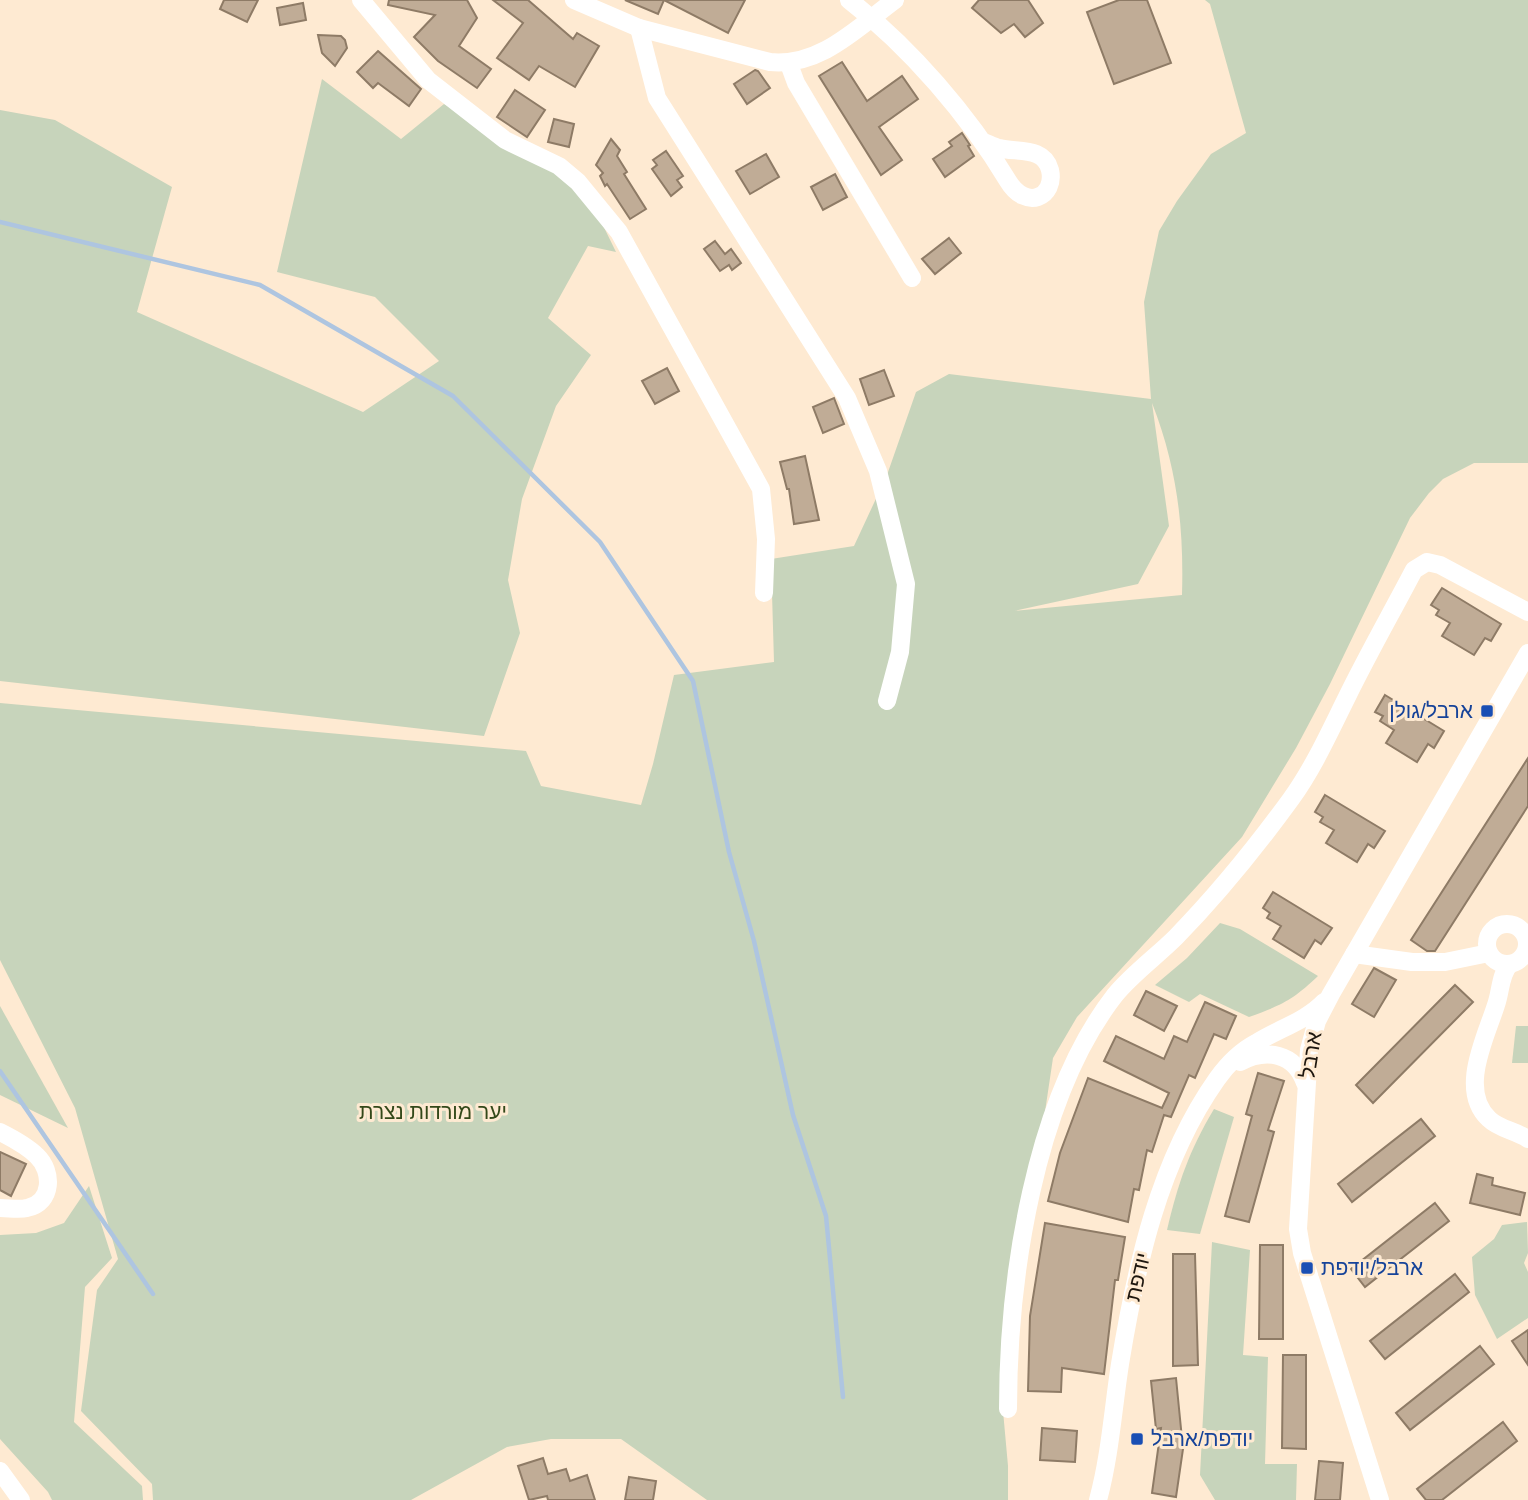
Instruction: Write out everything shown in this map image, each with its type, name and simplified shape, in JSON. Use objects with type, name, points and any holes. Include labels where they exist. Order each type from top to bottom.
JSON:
[{"type":"street","points":[[360,0],[428,80],[505,140],[559,166],[578,182],[620,232],[761,489],[766,539],[764,593]]},
{"type":"street","points":[[575,0],[639,28],[770,62],[789,64],[823,52],[895,0]]},
{"type":"street","points":[[849,0],[872,17],[936,83],[984,142]]},
{"type":"street","points":[[639,28],[657,98],[847,398],[878,471],[906,584],[900,652],[887,701]]},
{"type":"street","points":[[789,64],[796,83],[912,278]]},
{"type":"street","points":[[1008,1409],[1008,1356],[1021,1246],[1044,1143],[1062,1086],[1088,1032],[1117,993],[1207,905],[1293,797],[1320,752],[1414,570],[1427,562],[1440,565],[1528,612]]},
{"type":"street","name":"ארבל","points":[[1380,1500],[1301,1253],[1298,1229],[1309,1049],[1317,1021],[1331,994],[1528,653]]},
{"type":"street","points":[[1510,964],[1499,963],[1489,953],[1487,940],[1494,929],[1507,925],[1516,926],[1525,936],[1526,950],[1522,957],[1504,970],[1497,1002],[1475,1066],[1475,1083],[1478,1100],[1488,1119],[1528,1139]]},
{"type":"street","points":[[1354,954],[1412,962],[1445,962],[1489,953]]},
{"type":"street","name":"יודפת","points":[[1098,1500],[1103,1483],[1125,1339],[1154,1212],[1192,1121],[1224,1070],[1254,1043],[1318,1008],[1331,994]]},
{"type":"street","points":[[1224,1070],[1264,1053],[1294,1063],[1306,1084]]},
{"type":"street","points":[[0,1132],[36,1155],[46,1167],[50,1181],[42,1200],[30,1208],[0,1208]]},
{"type":"street","points":[[0,1471],[21,1500]]},
{"type":"green space","name":"יער מורדות נצרת","points":[[1205,0],[1528,0],[1528,463],[1474,463],[1443,479],[1429,493],[1410,518],[1296,748],[1242,837],[1077,1017],[1053,1058],[1002,1400],[1008,1500],[707,1500],[621,1439],[551,1439],[507,1447],[411,1500],[153,1500],[152,1484],[81,1411],[97,1290],[118,1259],[75,1108],[0,960],[0,703],[526,751],[541,786],[641,805],[674,675],[774,662],[771,559],[854,546],[887,475],[916,392],[949,374],[1151,399],[1144,302],[1159,231],[1211,154],[1246,133],[1210,4]],"holes":[[[1152,403],[1161,427],[1177,497],[1182,545],[1182,595],[1014,611],[1138,584],[1169,526]]]},
{"type":"green space","points":[[322,79],[401,139],[444,104],[576,170],[616,252],[588,246],[548,318],[591,355],[556,406],[522,499],[508,580],[520,633],[484,736],[0,681],[0,110],[55,120],[172,187],[137,312],[363,412],[439,361],[375,297],[277,272]]},
{"type":"green space","points":[[1220,923],[1240,929],[1318,976],[1286,1001],[1249,1017],[1200,994],[1189,1002],[1155,985],[1187,958]]},
{"type":"green space","points":[[0,1006],[68,1128],[0,1095]]},
{"type":"green space","points":[[1516,1026],[1528,1026],[1528,1063],[1512,1063]]},
{"type":"green space","points":[[1214,1109],[1234,1117],[1200,1234],[1167,1230],[1185,1168]]},
{"type":"green space","points":[[89,1186],[112,1258],[85,1287],[74,1422],[142,1486],[143,1500],[52,1500],[48,1492],[0,1439],[0,1235],[36,1233],[64,1223]]},
{"type":"green space","points":[[1527,1222],[1528,1253],[1524,1263],[1528,1272],[1528,1318],[1497,1339],[1475,1295],[1472,1257],[1494,1239],[1502,1225]]},
{"type":"green space","points":[[1212,1242],[1250,1250],[1243,1355],[1268,1357],[1265,1464],[1297,1464],[1296,1500],[1215,1500],[1200,1475]]},
{"type":"building","points":[[224,0],[258,0],[247,22],[220,9]]},
{"type":"building","points":[[389,0],[467,0],[477,18],[459,46],[491,69],[477,88],[438,61],[414,37],[435,15],[388,5]]},
{"type":"building","points":[[493,0],[528,0],[573,39],[577,33],[599,46],[575,87],[539,66],[529,80],[497,58],[523,23]]},
{"type":"building","points":[[625,0],[664,0],[658,14]]},
{"type":"building","points":[[664,0],[745,0],[728,33]]},
{"type":"building","points":[[979,0],[1028,0],[1043,23],[1025,37],[1014,24],[1001,33],[972,8]]},
{"type":"building","points":[[1119,0],[1147,0],[1171,63],[1114,84],[1087,12]]},
{"type":"building","points":[[303,3],[306,20],[280,25],[277,8]]},
{"type":"building","points":[[318,35],[341,36],[345,40],[347,48],[335,66],[322,53]]},
{"type":"building","points":[[378,51],[421,89],[409,106],[378,83],[373,88],[357,72]]},
{"type":"building","points":[[842,62],[867,101],[902,76],[918,99],[879,127],[902,160],[881,175],[819,76]]},
{"type":"building","points":[[755,70],[770,88],[747,104],[734,84]]},
{"type":"building","points":[[515,90],[545,110],[527,137],[497,117]]},
{"type":"building","points":[[554,119],[574,124],[569,147],[548,142]]},
{"type":"building","points":[[962,133],[974,156],[945,177],[933,159],[952,146],[949,142]]},
{"type":"building","points":[[611,139],[620,150],[617,156],[627,172],[624,174],[646,209],[630,219],[607,184],[605,186],[600,176],[603,173],[596,165]]},
{"type":"building","points":[[666,151],[683,176],[677,180],[682,187],[671,196],[652,169],[657,165],[653,160]]},
{"type":"building","points":[[766,154],[779,177],[750,194],[736,171]]},
{"type":"building","points":[[835,174],[847,197],[823,210],[811,187]]},
{"type":"building","points":[[949,238],[961,253],[935,274],[922,259]]},
{"type":"building","points":[[715,241],[725,254],[731,249],[741,263],[732,270],[729,265],[720,271],[704,249]]},
{"type":"building","points":[[667,368],[679,391],[655,404],[642,381]]},
{"type":"building","points":[[884,370],[894,396],[869,405],[860,379]]},
{"type":"building","points":[[834,398],[844,424],[823,433],[813,407]]},
{"type":"building","points":[[805,456],[819,520],[794,524],[789,489],[780,462]]},
{"type":"building","points":[[1442,588],[1501,624],[1491,641],[1485,638],[1474,655],[1442,636],[1450,623],[1436,615],[1439,610],[1431,605]]},
{"type":"building","points":[[1385,695],[1444,731],[1434,748],[1428,744],[1417,762],[1386,743],[1394,730],[1380,721],[1383,716],[1375,712]]},
{"type":"building","points":[[1528,758],[1528,806],[1435,951],[1427,951],[1411,940]]},
{"type":"building","points":[[1325,795],[1385,831],[1374,848],[1368,844],[1357,862],[1326,843],[1334,830],[1320,822],[1323,817],[1315,812]]},
{"type":"building","points":[[1273,892],[1332,928],[1321,944],[1315,940],[1304,958],[1273,939],[1281,926],[1267,918],[1270,913],[1263,908]]},
{"type":"building","points":[[1374,968],[1396,980],[1374,1017],[1352,1004]]},
{"type":"building","points":[[1455,985],[1473,1002],[1373,1103],[1356,1085]]},
{"type":"building","points":[[1146,991],[1177,1006],[1164,1031],[1134,1015]]},
{"type":"building","points":[[1205,1002],[1236,1016],[1226,1039],[1214,1034],[1195,1078],[1189,1075],[1171,1117],[1164,1115],[1152,1152],[1147,1150],[1139,1190],[1134,1189],[1128,1222],[1048,1201],[1060,1153],[1088,1078],[1162,1108],[1169,1093],[1104,1061],[1116,1036],[1164,1059],[1174,1036],[1187,1042]]},
{"type":"building","points":[[1258,1073],[1284,1081],[1268,1130],[1274,1132],[1249,1222],[1225,1216],[1252,1116],[1246,1114]]},
{"type":"building","points":[[1421,1119],[1435,1136],[1352,1202],[1338,1184]]},
{"type":"building","points":[[0,1152],[26,1164],[11,1196],[0,1190]]},
{"type":"building","points":[[1477,1174],[1493,1178],[1492,1185],[1525,1193],[1520,1215],[1470,1203]]},
{"type":"building","points":[[1435,1203],[1449,1221],[1365,1287],[1351,1269]]},
{"type":"building","points":[[1045,1223],[1125,1237],[1118,1280],[1115,1280],[1104,1374],[1062,1368],[1061,1392],[1028,1391],[1030,1316]]},
{"type":"building","points":[[1260,1245],[1283,1245],[1283,1339],[1259,1339]]},
{"type":"building","points":[[1173,1254],[1195,1254],[1198,1365],[1173,1366]]},
{"type":"building","points":[[1455,1274],[1469,1292],[1385,1359],[1370,1341]]},
{"type":"building","points":[[1528,1330],[1528,1365],[1512,1341]]},
{"type":"building","points":[[1480,1346],[1494,1364],[1410,1430],[1396,1413]]},
{"type":"building","points":[[1283,1355],[1306,1355],[1306,1449],[1282,1448]]},
{"type":"building","points":[[1176,1378],[1183,1449],[1176,1497],[1152,1493],[1161,1428],[1156,1429],[1151,1381]]},
{"type":"building","points":[[1503,1422],[1517,1441],[1442,1500],[1426,1500],[1417,1489]]},
{"type":"building","points":[[1042,1428],[1077,1431],[1075,1462],[1040,1460]]},
{"type":"building","points":[[543,1458],[548,1474],[566,1469],[570,1481],[587,1475],[595,1500],[548,1500],[547,1496],[529,1500],[518,1466]]},
{"type":"building","points":[[1319,1461],[1343,1463],[1340,1500],[1315,1500]]},
{"type":"building","points":[[629,1477],[656,1481],[653,1500],[625,1500]]},
{"type":"waterway","points":[[0,222],[260,285],[453,396],[600,542],[693,681],[729,852],[754,941],[793,1115],[826,1216],[843,1397]]},
{"type":"waterway","points":[[0,1071],[153,1294]]},
{"type":"place","name":"ארבל/גולן","points":[[1487,711]]},
{"type":"place","name":"ארבל/יודפת","points":[[1307,1268]]},
{"type":"place","name":"יודפת/ארבל","points":[[1137,1439]]}]
